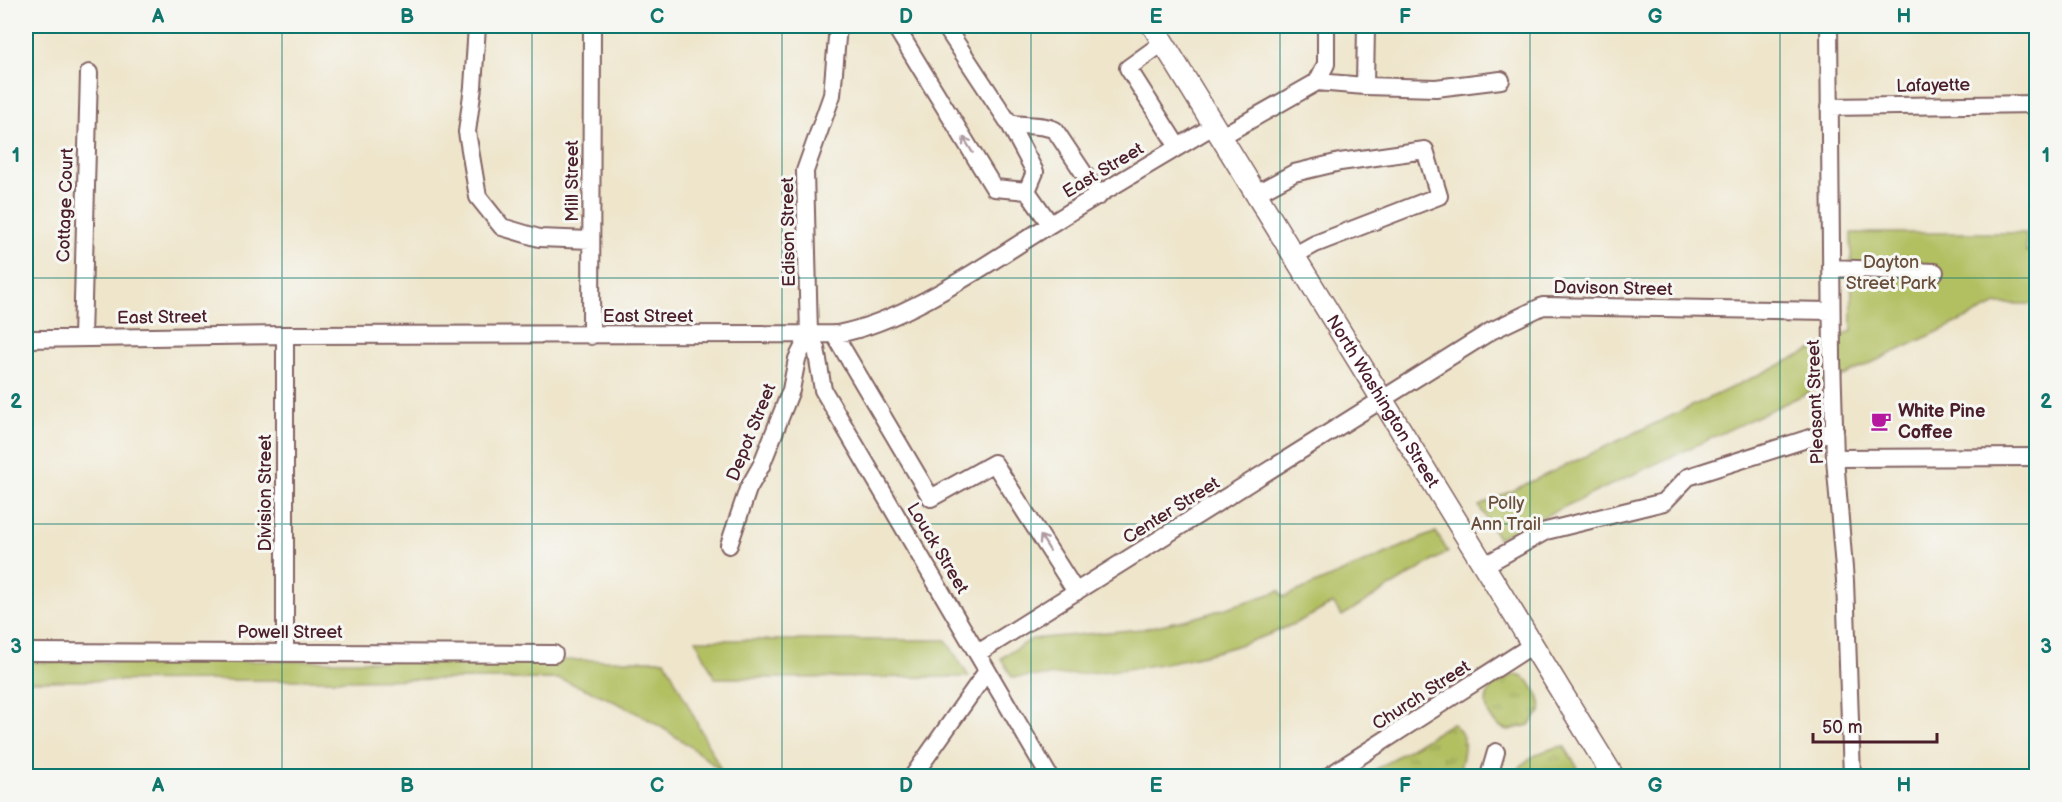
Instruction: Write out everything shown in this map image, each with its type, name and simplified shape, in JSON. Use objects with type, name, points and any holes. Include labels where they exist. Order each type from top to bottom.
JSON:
[{"type":"main road","name":"North Washington Street","points":[[1159,34],[1614,777]]},
{"type":"street","points":[[477,26],[467,132],[478,197],[502,226],[538,238],[591,240]]},
{"type":"street","name":"Mill Street","points":[[591,336],[592,26]]},
{"type":"street","name":"Edison Street","points":[[809,335],[805,171],[832,95],[838,26]]},
{"type":"street","points":[[895,26],[994,188],[1027,190]]},
{"type":"street","points":[[945,26],[1009,123],[1035,172],[1027,190]]},
{"type":"street","points":[[1365,86],[1366,26]]},
{"type":"street","name":"Pleasant Street","points":[[1829,26],[1831,311],[1835,458],[1845,581],[1852,777]]},
{"type":"street","points":[[1324,29],[1326,64],[1317,82],[1436,88],[1501,80]]},
{"type":"street","points":[[1159,34],[1128,68],[1178,147]]},
{"type":"street","name":"Cottage Court","points":[[82,338],[89,73]]},
{"type":"street","name":"East Street","points":[[26,339],[285,335],[809,335],[861,330],[893,316],[1013,249],[1050,224],[1178,147],[1218,131],[1317,82]]},
{"type":"street","name":"Lafayette","points":[[1829,107],[2037,104]]},
{"type":"street","points":[[1009,123],[1025,127],[1043,125],[1055,130],[1099,196]]},
{"type":"street","points":[[1257,193],[1294,173],[1317,167],[1425,150],[1439,196],[1315,244],[1295,255]]},
{"type":"street","points":[[1027,190],[1050,224]]},
{"type":"street","points":[[1831,268],[1935,272]]},
{"type":"street","name":"Davison Street","points":[[1384,400],[1491,331],[1543,306],[1831,311]]},
{"type":"street","points":[[834,334],[931,498],[994,463],[1076,592]]},
{"type":"street","name":"Division Street","points":[[285,335],[285,651]]},
{"type":"street","name":"Depot Street","points":[[729,545],[748,489],[761,465],[791,390],[796,359],[809,335]]},
{"type":"street","name":"Louck Street","points":[[809,335],[816,348],[823,390],[833,409],[1049,777]]},
{"type":"street","name":"Center Street","points":[[978,653],[1384,400]]},
{"type":"street","points":[[1485,565],[1546,531],[1664,502],[1688,477],[1835,430]]},
{"type":"street","points":[[1835,458],[2037,457]]},
{"type":"street","name":"Church Street","points":[[1329,777],[1534,644]]},
{"type":"street","name":"Powell Street","points":[[26,652],[285,651],[554,654]]},
{"type":"street","points":[[913,777],[987,670]]},
{"type":"street","points":[[1489,777],[1496,752]]},
{"type":"green space","name":"Polly Ann Trail","points":[[1851,233],[2026,233],[2026,252],[2036,248],[2036,304],[1997,304],[1498,538],[1479,506],[1852,331]]},
{"type":"green space","name":"Polly Ann Trail","points":[[1436,532],[1448,552],[1342,616],[1333,603],[1259,638],[1219,651],[1137,668],[1095,673],[1012,677],[1001,658],[1032,639],[1142,629],[1201,616],[1280,591],[1284,597]]},
{"type":"green space","points":[[696,640],[946,640],[969,677],[715,678]]},
{"type":"green space","points":[[665,660],[722,772],[685,743],[645,718],[603,696],[559,679],[26,681],[26,662]]},
{"type":"green space","points":[[1513,675],[1525,678],[1533,687],[1539,699],[1541,711],[1529,725],[1509,730],[1502,728],[1492,719],[1488,713],[1486,700],[1491,687]]},
{"type":"green space","points":[[1452,723],[1464,741],[1464,754],[1458,776],[1365,776]]},
{"type":"green space","points":[[1564,746],[1583,776],[1514,776],[1523,764],[1535,755]]},
{"type":"place","name":"White Pine Coffee","points":[[1881,421]]},
{"type":"park label","name":"Dayton Street Park","points":[[1891,272]]}]
